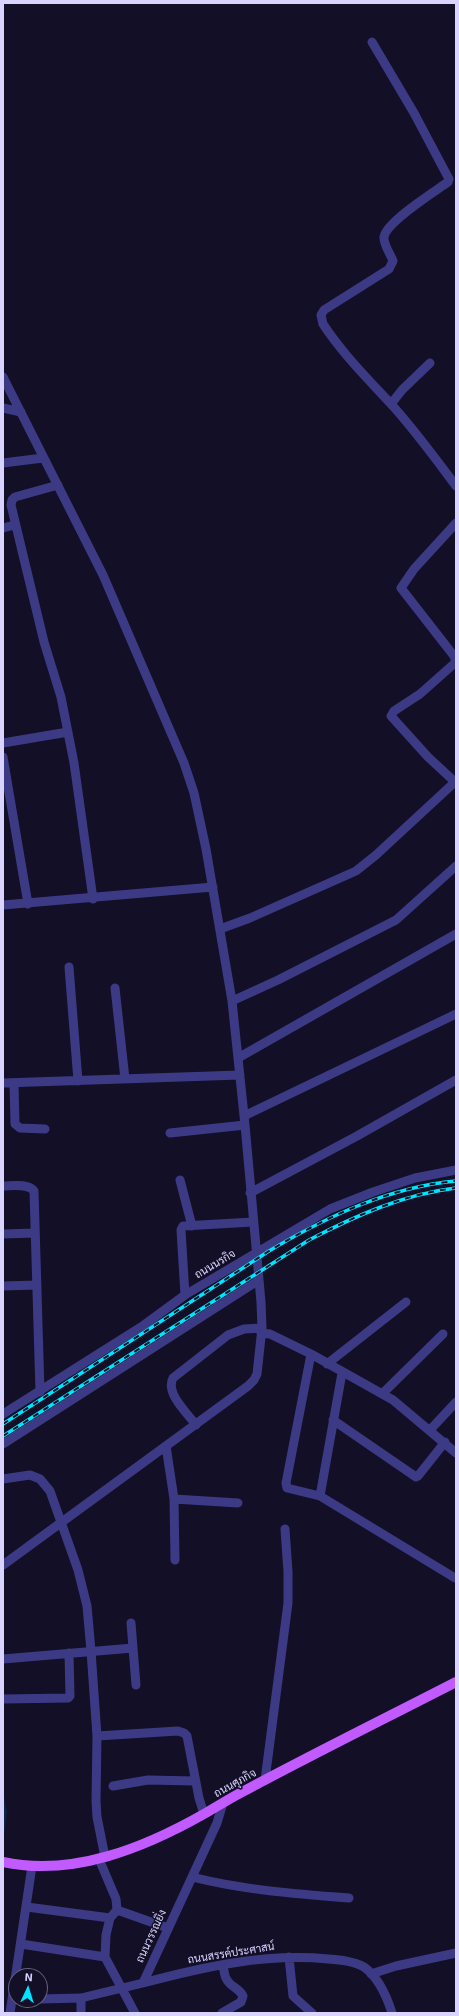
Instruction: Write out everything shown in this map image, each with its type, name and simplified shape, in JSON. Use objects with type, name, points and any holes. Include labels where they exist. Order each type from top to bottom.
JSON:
[{"type":"main road","name":"ถนนศุภกิจ","points":[[3,1862],[32,1866],[78,1863],[102,1858],[141,1844],[204,1814],[264,1780],[456,1682]]},
{"type":"street","points":[[372,42],[414,113],[449,178],[448,182],[398,218],[388,230],[384,237],[393,261],[389,269],[324,310],[321,315],[323,324],[331,336],[365,379],[391,404],[426,446],[456,486]]},
{"type":"street","points":[[391,404],[402,390],[430,363]]},
{"type":"street","points":[[3,377],[103,575],[184,763],[194,793],[213,887],[232,1001],[245,1121],[261,1330],[257,1374],[254,1380],[196,1425],[3,1565]]},
{"type":"street","points":[[3,408],[21,412]]},
{"type":"street","points":[[3,463],[43,458]]},
{"type":"street","points":[[58,485],[15,497],[10,504],[44,642],[61,697],[68,732],[93,899]]},
{"type":"street","points":[[456,523],[414,569],[401,588],[454,656],[456,662],[420,694],[394,710],[391,716],[453,783],[456,794]]},
{"type":"street","points":[[3,528],[14,525]]},
{"type":"street","points":[[3,743],[68,732]]},
{"type":"street","points":[[3,757],[28,904]]},
{"type":"street","points":[[220,928],[250,918],[356,871],[453,783]]},
{"type":"street","points":[[232,1001],[278,980],[396,920],[456,866]]},
{"type":"street","points":[[3,905],[93,899],[213,887]]},
{"type":"street","points":[[238,1058],[456,934]]},
{"type":"street","points":[[69,967],[78,1081]]},
{"type":"street","points":[[115,988],[125,1079]]},
{"type":"street","points":[[170,1133],[245,1121],[456,1014]]},
{"type":"street","points":[[3,1083],[240,1075]]},
{"type":"street","points":[[250,1193],[357,1136],[456,1080]]},
{"type":"street","points":[[14,1083],[15,1124],[20,1128],[45,1129]]},
{"type":"street","name":"ถนนนรกิจ","points":[[3,1414],[144,1325],[185,1295],[289,1232],[342,1203],[415,1178],[456,1170]]},
{"type":"street","points":[[180,1180],[192,1226]]},
{"type":"street","points":[[3,1186],[21,1186],[32,1188],[34,1191],[34,1233],[40,1392]]},
{"type":"street","points":[[185,1295],[181,1230],[183,1226],[253,1222]]},
{"type":"street","points":[[3,1234],[34,1233]]},
{"type":"street","points":[[3,1444],[258,1280]]},
{"type":"street","points":[[3,1286],[37,1285]]},
{"type":"street","points":[[327,1364],[406,1302]]},
{"type":"street","points":[[196,1425],[174,1395],[171,1387],[173,1378],[228,1335],[244,1329],[261,1330],[311,1354],[382,1394],[430,1430],[456,1453]]},
{"type":"street","points":[[382,1394],[443,1334]]},
{"type":"street","points":[[311,1354],[286,1488],[320,1496],[455,1578]]},
{"type":"street","points":[[320,1496],[342,1372]]},
{"type":"street","points":[[430,1430],[456,1402]]},
{"type":"street","points":[[333,1420],[416,1477],[445,1442]]},
{"type":"street","points":[[166,1446],[174,1498],[175,1560]]},
{"type":"street","points":[[3,1479],[30,1475],[40,1479],[50,1491],[78,1570],[87,1606],[97,1736],[96,1809],[102,1858],[116,1899],[117,1910],[110,1918],[106,1935],[105,1957],[135,2013]]},
{"type":"street","points":[[174,1498],[238,1503]]},
{"type":"street","points":[[264,1780],[288,1603],[288,1572],[285,1529]]},
{"type":"street","points":[[131,1623],[136,1685]]},
{"type":"street","points":[[3,1659],[133,1648]]},
{"type":"street","points":[[3,1698],[68,1698],[70,1696],[68,1653]]},
{"type":"street","points":[[97,1736],[178,1731],[184,1733],[187,1736],[195,1781],[204,1814]]},
{"type":"street","points":[[113,1786],[148,1780],[195,1781]]},
{"type":"street","name":"ถนนวรรณยิ่ง","points":[[143,1983],[217,1823],[223,1803]]},
{"type":"street","points":[[16,1968],[27,1906],[32,1866]]},
{"type":"street","points":[[192,1877],[219,1883],[268,1890],[349,1898]]},
{"type":"street","points":[[27,1906],[110,1918]]},
{"type":"street","points":[[117,1910],[168,1928]]},
{"type":"street","points":[[21,1944],[105,1957]]},
{"type":"street","points":[[371,1974],[396,1966],[456,1953]]},
{"type":"street","points":[[289,1956],[293,1996],[312,2013]]},
{"type":"street","name":"ถนนสรรค์ประศาสน์","points":[[143,1983],[253,1959],[289,1956],[347,1961],[363,1967],[371,1974],[388,1999],[392,2013]]},
{"type":"street","points":[[222,2013],[241,2002],[243,1996],[240,1991],[226,1980],[223,1965]]},
{"type":"street","points":[[48,1999],[82,1998],[143,1983]]},
{"type":"street","points":[[81,2013],[82,1998]]},
{"type":"water","points":[[3,1791],[7,1812],[3,1843]]},
{"type":"railway","points":[[3,1424],[291,1238],[336,1215],[382,1197],[431,1184],[456,1181]]},
{"type":"railway","points":[[3,1436],[309,1240],[380,1207],[418,1195],[456,1188]]}]
